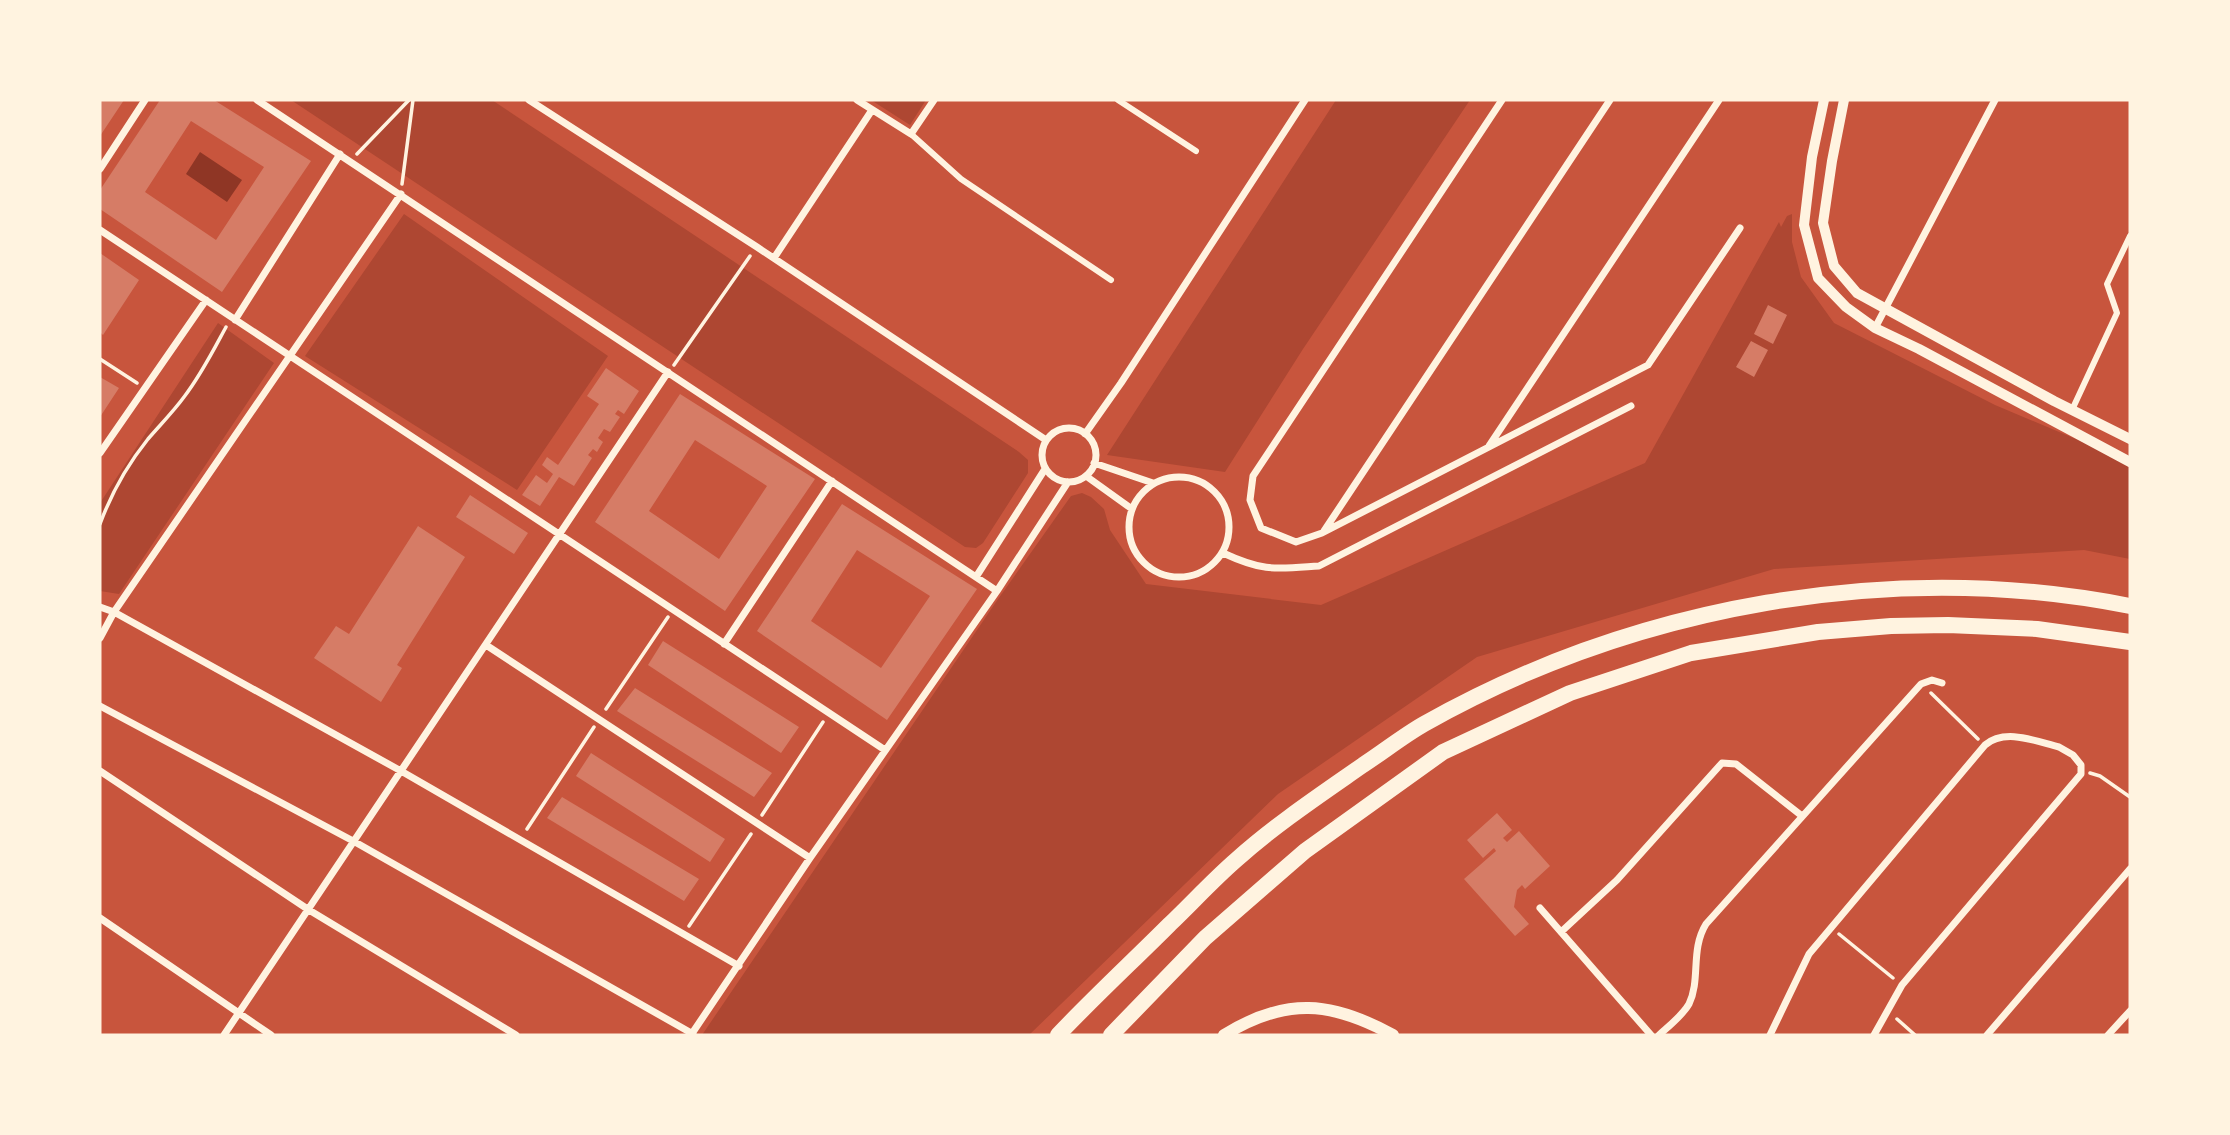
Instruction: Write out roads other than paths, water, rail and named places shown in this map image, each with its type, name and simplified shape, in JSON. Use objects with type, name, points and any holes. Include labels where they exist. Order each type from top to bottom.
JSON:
[{"type":"highway","points":[[1058,1035],[1236,860],[1326,790],[1422,725],[1519,676],[1619,638],[1730,610],[1840,591],[1959,587],[2076,595],[2130,606]]},
{"type":"highway","points":[[1111,1035],[1205,938],[1305,851],[1443,752],[1570,693],[1691,653],[1818,632],[1948,625],[2037,629],[2126,643]]},
{"type":"main road","points":[[1224,1035],[1269,1013],[1303,1006],[1338,1012],[1366,1021],[1393,1035]]},
{"type":"street","points":[[100,169],[145,100]]},
{"type":"street","points":[[257,100],[998,591]]},
{"type":"street","points":[[529,100],[774,258],[1046,440]]},
{"type":"street","points":[[857,100],[911,134],[961,179],[1111,280]]},
{"type":"street","points":[[911,134],[934,100]]},
{"type":"street","points":[[1118,100],[1196,151]]},
{"type":"street","points":[[1085,434],[1305,100]]},
{"type":"street","points":[[1502,100],[1253,476],[1250,500],[1261,528],[1296,542],[1322,533],[1648,365],[1740,228]]},
{"type":"street","points":[[1322,533],[1610,100]]},
{"type":"street","points":[[1487,449],[1719,100]]},
{"type":"street","points":[[1824,100],[1812,157],[1804,225],[1818,278],[1846,307],[1875,328],[2130,462]]},
{"type":"street","points":[[1844,100],[1823,223],[1834,266],[1857,293],[2130,439]]},
{"type":"street","points":[[1875,328],[1995,100]]},
{"type":"street","points":[[774,258],[872,110]]},
{"type":"street","points":[[233,318],[340,154]]},
{"type":"street","points":[[100,638],[114,612],[401,194]]},
{"type":"street","points":[[100,230],[885,751]]},
{"type":"street","points":[[2073,410],[2117,313],[2107,284],[2130,236]]},
{"type":"street","points":[[100,453],[206,300]]},
{"type":"street","points":[[224,1035],[668,372]]},
{"type":"street","points":[[1223,553],[1247,564],[1270,570],[1319,566],[1631,406]]},
{"type":"street","points":[[1068,428],[1085,434],[1094,447],[1094,463],[1086,476],[1068,482],[1051,476],[1045,469],[1042,455],[1046,440],[1068,428]]},
{"type":"street","points":[[1094,463],[1153,483]]},
{"type":"street","points":[[976,577],[1045,469]]},
{"type":"street","points":[[1086,476],[1132,509]]},
{"type":"street","points":[[1186,476],[1202,481],[1215,491],[1225,505],[1230,521],[1229,537],[1223,553],[1212,565],[1198,574],[1182,577],[1166,575],[1151,568],[1139,557],[1131,542],[1129,526],[1132,509],[1140,494],[1153,483],[1169,477],[1186,476]]},
{"type":"street","points":[[724,644],[832,481]]},
{"type":"street","points":[[100,706],[355,842],[692,1035],[810,858],[998,591],[1068,482]]},
{"type":"street","points":[[100,607],[114,612],[401,771],[739,966]]},
{"type":"street","points":[[486,645],[810,858]]},
{"type":"street","points":[[1659,1035],[1684,1012],[1689,1002],[1696,943],[1706,924],[1921,684],[1932,680],[1942,683]]},
{"type":"street","points":[[1770,1035],[1809,954],[1985,745],[1997,737],[2007,736],[2059,747],[2073,755],[2082,771],[1902,985],[1874,1035]]},
{"type":"street","points":[[1561,932],[1617,880],[1722,763],[1736,764],[1802,817]]},
{"type":"street","points":[[100,771],[309,910],[516,1035]]},
{"type":"street","points":[[1987,1035],[2130,869]]},
{"type":"street","points":[[1540,908],[1651,1035]]},
{"type":"street","points":[[100,918],[271,1035]]},
{"type":"street","points":[[2108,1035],[2130,1011]]}]
